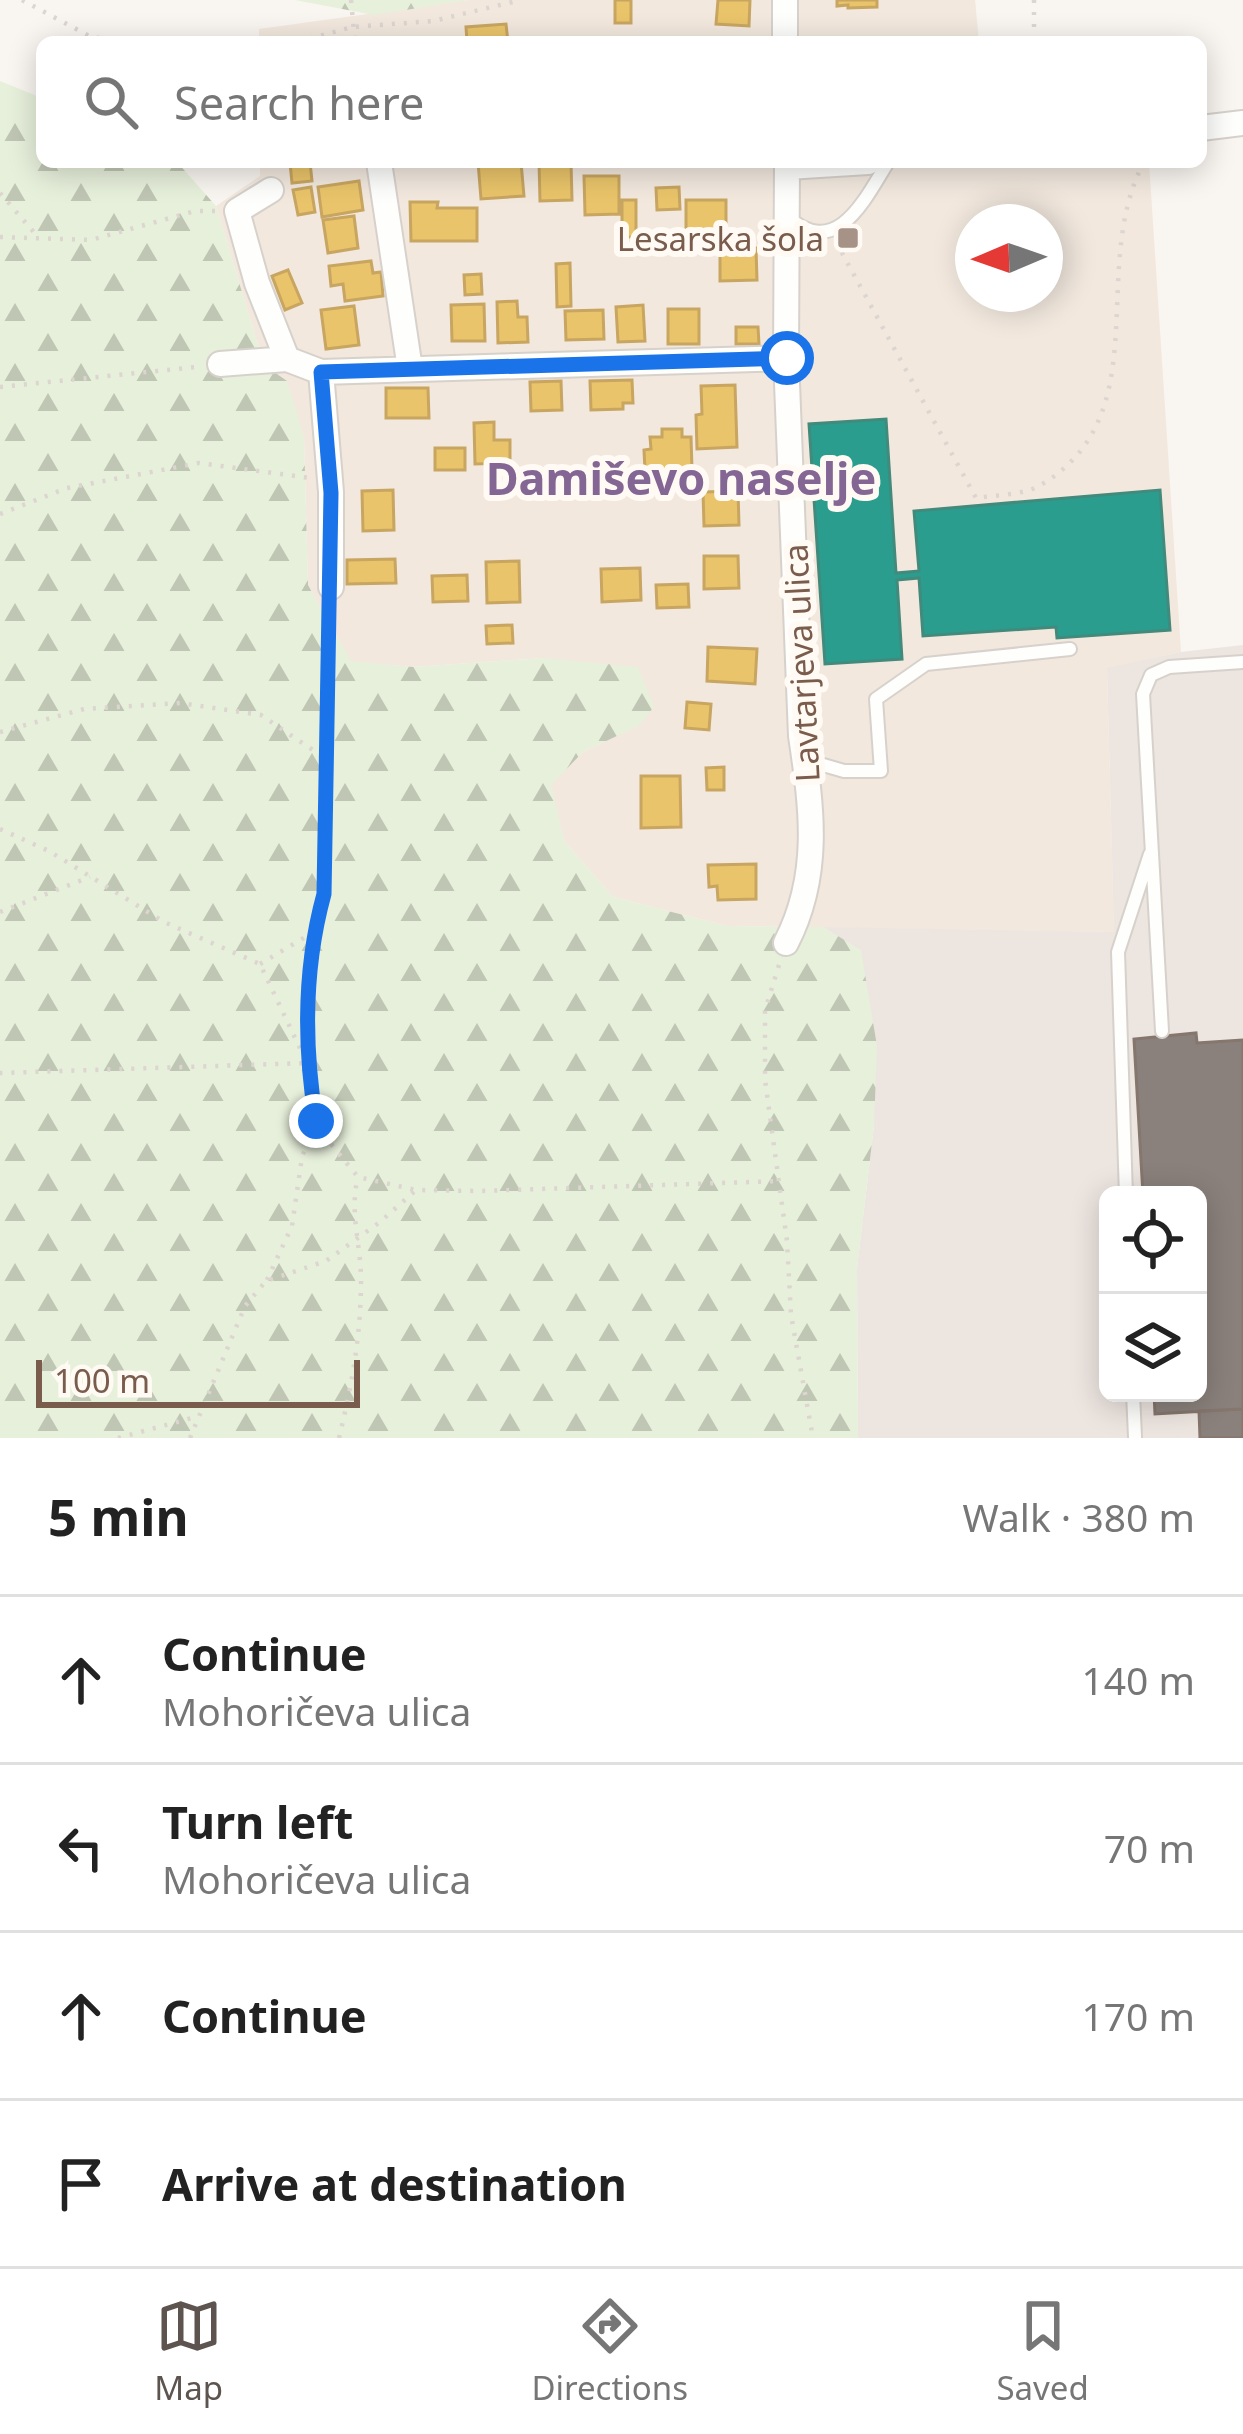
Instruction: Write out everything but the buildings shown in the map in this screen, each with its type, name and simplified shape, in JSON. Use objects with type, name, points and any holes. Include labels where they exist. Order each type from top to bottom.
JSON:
[{"type":"street","points":[[785,0],[785,36]]},
{"type":"street","points":[[1207,127],[1243,123]]},
{"type":"street","points":[[380,168],[410,369]]},
{"type":"street","name":"Lavtarjeva ulica","points":[[786,943],[802,913],[811,871],[787,358],[787,168]]},
{"type":"street","points":[[271,190],[237,211],[257,283],[287,359]]},
{"type":"street","points":[[220,364],[287,359],[321,372],[787,358]]},
{"type":"street","points":[[321,372],[332,587]]},
{"type":"lane","points":[[787,216],[800,228],[830,232],[852,216],[884,168]]},
{"type":"lane","points":[[805,760],[844,771],[881,771],[876,699],[926,664],[1070,649]]},
{"type":"lane","points":[[1162,1031],[1143,694],[1151,675],[1169,667],[1243,662]]},
{"type":"lane","points":[[1126,1186],[1118,952],[1152,847]]},
{"type":"lane","points":[[1133,1402],[1135,1437]]},
{"type":"path","points":[[22,0],[89,36]]},
{"type":"path","points":[[351,0],[354,36]]},
{"type":"path","points":[[320,36],[352,27],[433,21],[521,0]]},
{"type":"path","points":[[1034,0],[1034,36]]},
{"type":"path","points":[[830,232],[976,499],[1036,488],[1093,434],[1109,394],[1115,371],[1116,268],[1122,225],[1142,168]]},
{"type":"path","points":[[0,193],[38,237]]},
{"type":"path","points":[[0,237],[91,240],[194,211],[237,211]]},
{"type":"path","points":[[0,387],[220,364]]},
{"type":"path","points":[[0,514],[67,488],[199,463],[330,481]]},
{"type":"path","points":[[332,587],[324,894],[313,933],[307,1063],[316,1121],[358,1177],[416,1190],[780,1181]]},
{"type":"path","points":[[0,732],[84,709],[180,703],[261,715],[329,761]]},
{"type":"path","points":[[0,829],[49,851],[164,922],[260,964],[307,1063]]},
{"type":"path","points":[[0,912],[90,877]]},
{"type":"path","points":[[260,964],[313,933]]},
{"type":"path","points":[[786,943],[765,1010],[765,1080],[780,1181],[791,1315],[813,1438]]},
{"type":"path","points":[[0,1073],[307,1063]]},
{"type":"path","points":[[190,1438],[244,1306],[266,1281],[292,1226],[302,1157],[316,1121]]},
{"type":"path","points":[[340,1438],[359,1358],[361,1276],[352,1199],[358,1177]]},
{"type":"path","points":[[266,1281],[326,1261],[416,1190]]},
{"type":"path","points":[[118,1438],[199,1417]]},
{"type":"shaded area","points":[[469,0],[975,0],[978,36],[259,36],[259,29]]},
{"type":"shaded area","points":[[260,168],[1149,168],[1181,652],[1107,669],[1114,932],[727,926],[613,897],[564,841],[550,785],[583,752],[637,726],[544,658],[413,667],[351,662],[308,585],[304,437],[264,365],[216,206],[260,176]]},
{"type":"shaded area","points":[[1243,645],[1243,1438],[858,1438],[857,1268],[874,1126],[861,951],[823,927],[1114,932],[1107,668]]},
{"type":"green space","points":[[295,0],[469,0],[374,15]]},
{"type":"green space","points":[[0,81],[36,96],[36,168],[182,168],[216,206],[264,365],[287,381],[304,437],[308,585],[351,661],[413,667],[544,658],[638,667],[654,707],[638,726],[583,752],[551,785],[564,841],[613,897],[727,926],[823,927],[861,950],[877,1046],[874,1126],[857,1268],[858,1438],[0,1438]]},
{"type":"place","name":"Lesarska šola","points":[[848,238]]},
{"type":"district","name":"Damiševo naselje","points":[[681,477]]},
{"type":"route","points":[[316,1121],[307,1063],[313,933],[324,894],[332,587],[331,493],[321,372],[787,358]]}]
